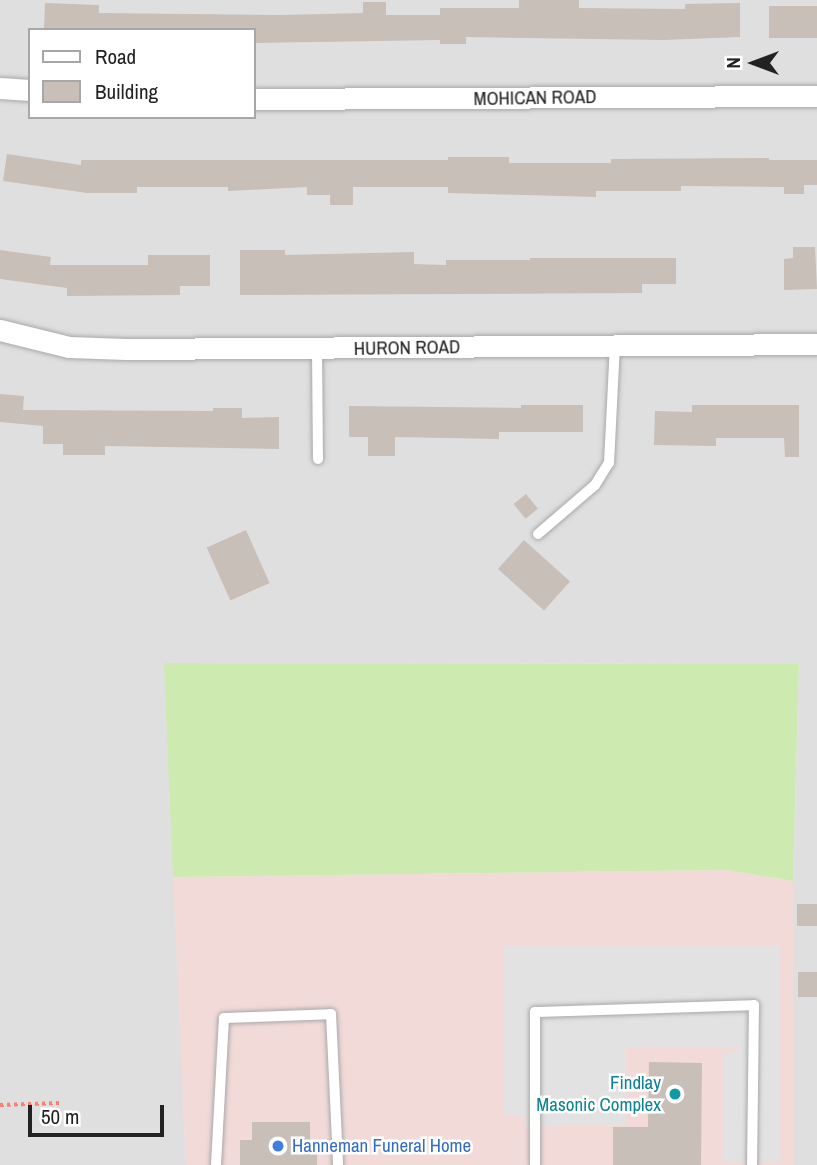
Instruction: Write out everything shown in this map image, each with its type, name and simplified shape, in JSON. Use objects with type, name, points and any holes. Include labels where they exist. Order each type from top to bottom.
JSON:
[{"type":"street","points":[[0,88],[28,90]]},
{"type":"street","name":"MOHICAN ROAD","points":[[256,99],[817,96]]},
{"type":"street","name":"HURON ROAD","points":[[0,330],[69,347],[317,349],[817,344]]},
{"type":"lane","points":[[538,534],[595,485],[610,463],[615,346]]},
{"type":"lane","points":[[317,349],[318,459]]},
{"type":"lane","points":[[535,1165],[535,1012],[754,1005],[752,1165]]},
{"type":"lane","points":[[216,1165],[224,1018],[331,1014],[338,1165]]},
{"type":"path","points":[[0,1105],[59,1103]]},
{"type":"shaded area","points":[[0,0],[817,0],[817,1165],[793,1165],[793,881],[799,664],[165,663],[186,1165],[0,1165]]},
{"type":"shaded area","points":[[727,870],[793,881],[793,1165],[186,1165],[173,877]]},
{"type":"shaded area","points":[[503,946],[779,946],[780,1162],[723,1162],[723,1053],[740,1052],[740,1047],[626,1048],[626,1126],[525,1126],[525,1115],[504,1115]]},
{"type":"green space","points":[[164,663],[799,664],[793,881],[727,870],[173,877]]},
{"type":"building","points":[[519,0],[579,0],[579,8],[685,9],[685,4],[740,3],[740,37],[664,40],[466,37],[466,44],[440,44],[440,40],[256,43],[256,28],[44,28],[45,3],[99,5],[99,13],[281,15],[363,13],[363,2],[386,2],[386,15],[440,15],[440,8],[519,8]]},
{"type":"building","points":[[769,6],[817,6],[817,38],[769,38]]},
{"type":"building","points":[[7,154],[81,165],[81,160],[448,160],[448,157],[509,157],[509,163],[611,163],[611,159],[769,158],[817,160],[817,185],[804,185],[804,194],[784,194],[784,187],[681,186],[681,191],[596,191],[596,197],[448,193],[448,187],[353,187],[353,205],[330,205],[330,195],[307,195],[307,187],[228,191],[228,187],[137,187],[137,193],[87,193],[3,181]]},
{"type":"building","points":[[793,247],[815,247],[817,289],[784,290],[784,259],[793,258]]},
{"type":"building","points":[[0,250],[51,257],[50,265],[148,265],[148,255],[210,255],[210,286],[180,286],[180,295],[67,296],[67,288],[0,279]]},
{"type":"building","points":[[240,250],[285,250],[285,255],[414,252],[414,264],[446,265],[446,260],[676,258],[676,284],[642,284],[642,293],[240,295]]},
{"type":"building","points":[[0,394],[24,396],[23,410],[213,411],[213,408],[242,408],[242,418],[279,417],[279,449],[105,446],[105,455],[63,455],[63,444],[43,444],[43,426],[0,422]]},
{"type":"building","points":[[521,405],[583,405],[583,432],[499,432],[499,439],[395,437],[395,456],[368,456],[368,437],[349,437],[349,406],[521,408]]},
{"type":"building","points":[[692,405],[799,405],[799,457],[785,457],[784,438],[716,438],[716,446],[654,445],[655,411],[692,412]]},
{"type":"building","points":[[526,494],[538,509],[526,519],[514,504]]},
{"type":"building","points":[[246,530],[270,583],[230,600],[207,547]]},
{"type":"building","points":[[524,540],[570,581],[544,610],[498,569]]},
{"type":"building","points":[[797,904],[817,904],[817,926],[797,926]]},
{"type":"building","points":[[798,972],[817,972],[817,997],[798,997]]},
{"type":"building","name":"Findlay Masonic Complex","points":[[649,1062],[702,1063],[701,1165],[613,1165],[613,1127],[648,1127]]},
{"type":"building","name":"Hanneman Funeral Home","points":[[252,1122],[310,1122],[310,1141],[317,1141],[317,1165],[240,1165],[240,1140],[252,1140]]},
{"type":"place","name":"Findlay Masonic Complex","points":[[675,1094]]},
{"type":"place","name":"Hanneman Funeral Home","points":[[278,1146]]}]
